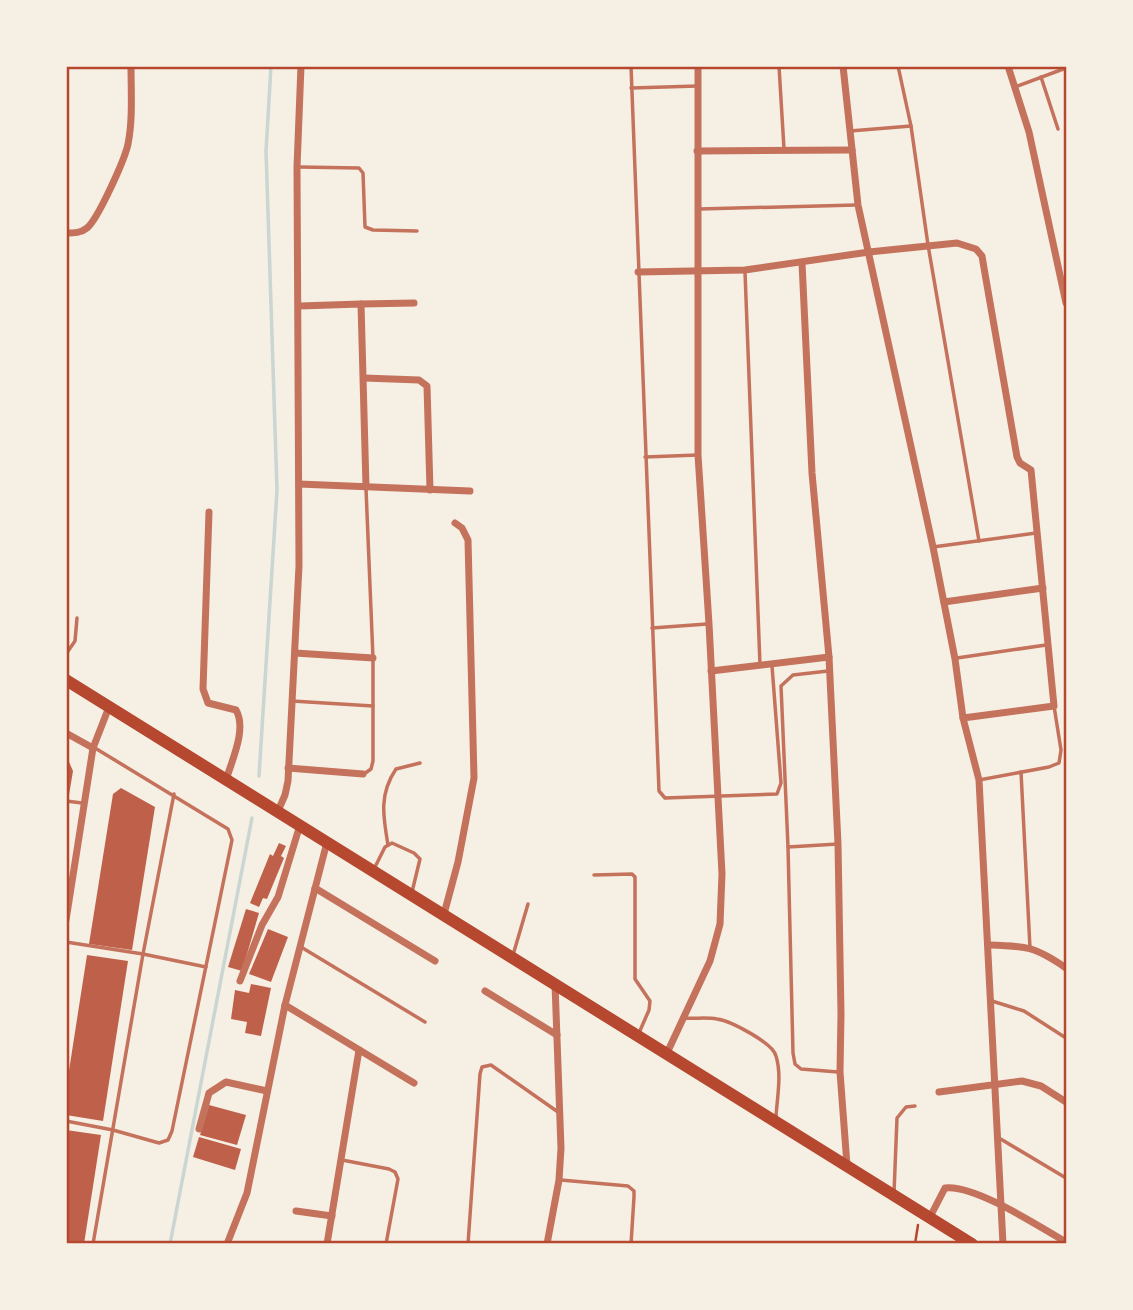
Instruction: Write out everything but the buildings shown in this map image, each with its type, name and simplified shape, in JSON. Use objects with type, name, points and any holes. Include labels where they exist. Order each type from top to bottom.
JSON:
[{"type":"main road","points":[[66,680],[972,1244]]},
{"type":"street","points":[[66,233],[85,231],[92,223],[128,146],[131,66]]},
{"type":"street","points":[[278,811],[285,795],[288,768],[299,566],[297,167],[302,66]]},
{"type":"street","points":[[667,1053],[710,961],[720,924],[722,874],[698,455],[698,66]]},
{"type":"street","points":[[842,66],[858,205],[933,547],[955,659],[963,718],[979,779],[1003,1244]]},
{"type":"street","points":[[1008,66],[1030,132],[1066,303]]},
{"type":"street","points":[[697,151],[852,150]]},
{"type":"street","points":[[638,272],[745,270],[928,245],[967,245],[976,248],[982,256],[1017,457],[1020,463],[1031,470],[1054,706],[963,718]]},
{"type":"street","points":[[802,263],[812,473],[829,657],[838,844],[840,1072],[846,1165]]},
{"type":"street","points":[[299,306],[414,303]]},
{"type":"street","points":[[361,304],[366,487]]},
{"type":"street","points":[[364,378],[419,380],[428,386],[430,489]]},
{"type":"street","points":[[299,484],[470,491]]},
{"type":"street","points":[[209,512],[203,689],[208,703],[236,710],[239,714],[240,730],[226,780]]},
{"type":"street","points":[[444,914],[458,862],[474,778],[468,540],[462,528],[455,523]]},
{"type":"street","points":[[944,602],[1043,588]]},
{"type":"street","points":[[295,653],[373,658]]},
{"type":"street","points":[[711,671],[829,657]]},
{"type":"street","points":[[66,920],[93,748],[109,708]]},
{"type":"street","points":[[66,733],[93,748]]},
{"type":"street","points":[[288,768],[363,774]]},
{"type":"street","points":[[240,982],[262,925],[278,897],[300,825]]},
{"type":"street","points":[[227,1244],[247,1193],[285,1005],[327,842]]},
{"type":"street","points":[[316,888],[435,961]]},
{"type":"street","points":[[988,945],[1030,948],[1044,953],[1066,968]]},
{"type":"street","points":[[547,1244],[559,1180],[561,1148],[555,983]]},
{"type":"street","points":[[485,991],[558,1035]]},
{"type":"street","points":[[285,1005],[414,1083]]},
{"type":"street","points":[[327,1244],[359,1049]]},
{"type":"street","points":[[199,1129],[209,1093],[226,1082],[267,1091]]},
{"type":"street","points":[[939,1092],[1022,1082],[1035,1084],[1066,1102]]},
{"type":"street","points":[[926,1215],[945,1188],[950,1187],[1001,1204],[1066,1242]]},
{"type":"street","points":[[296,1211],[332,1216]]},
{"type":"lane","points":[[631,66],[659,791],[665,798],[777,794],[780,789],[772,664]]},
{"type":"lane","points":[[779,66],[784,151]]},
{"type":"lane","points":[[898,66],[911,126],[928,245],[979,541]]},
{"type":"lane","points":[[1015,87],[1066,68]]},
{"type":"lane","points":[[1041,77],[1058,130]]},
{"type":"lane","points":[[631,88],[698,86]]},
{"type":"lane","points":[[850,131],[911,126]]},
{"type":"lane","points":[[297,167],[354,166],[361,169],[365,227],[373,230],[416,231]]},
{"type":"lane","points":[[698,209],[858,205]]},
{"type":"lane","points":[[745,270],[761,665]]},
{"type":"lane","points":[[645,457],[698,455]]},
{"type":"lane","points":[[363,774],[371,769],[373,761],[373,658],[366,487]]},
{"type":"lane","points":[[933,547],[1038,533]]},
{"type":"lane","points":[[66,654],[75,641],[77,618]]},
{"type":"lane","points":[[652,628],[709,624]]},
{"type":"lane","points":[[955,659],[1048,645]]},
{"type":"lane","points":[[829,671],[793,675],[781,686],[795,1064],[801,1069],[840,1072]]},
{"type":"lane","points":[[292,701],[373,706]]},
{"type":"lane","points":[[979,779],[1049,767],[1061,760],[1054,706]]},
{"type":"lane","points":[[66,1121],[159,1143],[168,1140],[232,840],[228,828],[93,748]]},
{"type":"lane","points":[[373,870],[388,845],[383,816],[384,790],[396,769],[420,763]]},
{"type":"lane","points":[[1021,772],[1030,948]]},
{"type":"lane","points":[[93,1244],[143,954],[174,794]]},
{"type":"lane","points":[[66,801],[84,804]]},
{"type":"lane","points":[[388,845],[396,843],[420,859],[411,894]]},
{"type":"lane","points":[[788,847],[838,844]]},
{"type":"lane","points":[[594,875],[632,874],[635,877],[635,979],[650,1001],[638,1035]]},
{"type":"lane","points":[[513,957],[528,904]]},
{"type":"lane","points":[[66,942],[206,967]]},
{"type":"lane","points":[[300,946],[425,1022]]},
{"type":"lane","points":[[990,1000],[1024,1011],[1066,1038]]},
{"type":"lane","points":[[684,1018],[709,1018],[728,1022],[769,1045],[775,1052],[778,1070],[776,1121]]},
{"type":"lane","points":[[468,1244],[482,1068],[491,1065],[560,1113]]},
{"type":"lane","points":[[894,1195],[897,1118],[906,1107],[915,1106]]},
{"type":"lane","points":[[997,1136],[1066,1178]]},
{"type":"lane","points":[[342,1160],[395,1172],[398,1179],[386,1244]]},
{"type":"lane","points":[[559,1180],[628,1186],[634,1191],[631,1244]]},
{"type":"path","points":[[915,1244],[926,1215]]},
{"type":"waterway","points":[[259,776],[277,490],[266,151],[271,66]]},
{"type":"waterway","points":[[170,1244],[252,818]]}]
